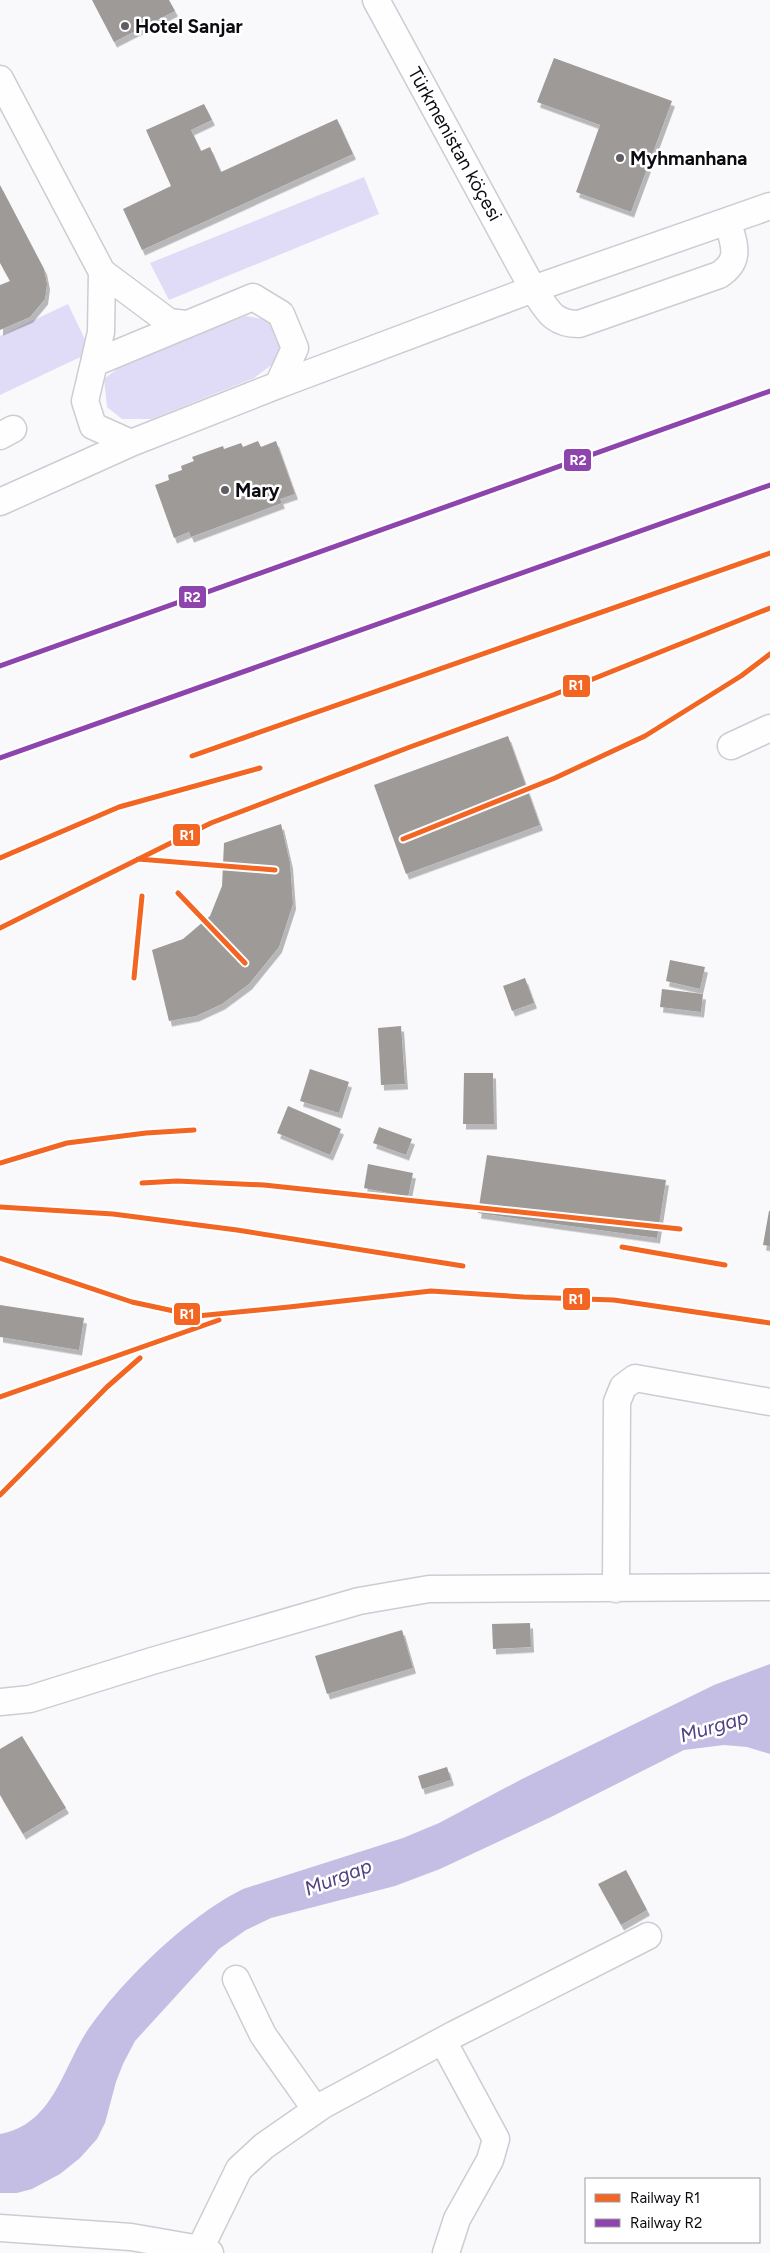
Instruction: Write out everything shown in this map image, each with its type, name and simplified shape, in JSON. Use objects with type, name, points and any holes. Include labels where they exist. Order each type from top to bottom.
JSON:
[{"type":"street","name":"Türkmenistan köçesi","points":[[376,0],[533,289],[550,314],[558,321],[567,324],[579,324],[719,275],[729,269],[735,259],[735,248],[728,222]]},
{"type":"street","points":[[3,92],[102,272],[169,322],[185,324]]},
{"type":"street","points":[[0,502],[130,443],[278,385],[533,289],[770,206]]},
{"type":"street","points":[[102,272],[101,332],[85,402],[93,426],[130,443]]},
{"type":"street","points":[[94,363],[253,297],[282,314],[295,348],[278,385]]},
{"type":"street","points":[[731,746],[770,728]]},
{"type":"street","points":[[616,1589],[617,1402],[622,1387],[636,1378],[770,1402]]},
{"type":"street","points":[[0,1702],[30,1699],[152,1661],[359,1601],[429,1589],[770,1587]]},
{"type":"street","points":[[0,2228],[132,2237],[202,2252],[239,2169],[264,2146],[316,2110],[443,2041],[648,1936]]},
{"type":"street","points":[[236,1978],[263,2035],[316,2110]]},
{"type":"street","points":[[443,2041],[496,2140],[490,2160],[457,2219],[446,2253]]},
{"type":"shaded area","points":[[364,177],[379,214],[169,300],[150,263]]},
{"type":"shaded area","points":[[68,304],[91,352],[0,395],[0,336]]},
{"type":"shaded area","points":[[246,316],[273,321],[284,343],[274,363],[254,378],[152,419],[122,419],[107,407],[104,379],[129,360]]},
{"type":"water","name":"Murgap","points":[[770,1664],[770,1754],[747,1747],[724,1745],[684,1750],[551,1817],[440,1869],[395,1886],[271,1918],[246,1930],[219,1949],[135,2041],[116,2082],[105,2123],[97,2139],[80,2158],[60,2174],[32,2189],[17,2193],[0,2193],[0,2134],[18,2128],[33,2119],[45,2107],[89,2028],[108,2003],[143,1965],[191,1922],[226,1898],[243,1889],[403,1838],[439,1823],[522,1779],[714,1685]]},
{"type":"building","name":"Hotel Sanjar","points":[[92,0],[169,0],[175,11],[114,42]]},
{"type":"building","name":"Myhmanhana","points":[[554,58],[672,101],[631,212],[576,192],[600,125],[537,102]]},
{"type":"building","points":[[204,104],[212,120],[191,130],[201,151],[210,147],[221,172],[337,119],[353,154],[142,250],[123,209],[171,186],[146,130]]},
{"type":"building","points":[[0,185],[44,269],[47,284],[45,299],[30,317],[0,330],[0,285],[10,281],[0,263]]},
{"type":"building","name":"Mary","points":[[258,441],[261,447],[276,441],[295,494],[280,499],[282,503],[191,537],[189,532],[174,538],[155,485],[169,480],[168,475],[182,470],[181,466],[194,461],[192,457],[223,446],[224,449],[241,443],[243,447]]},
{"type":"building","points":[[508,736],[540,825],[406,874],[374,785]]},
{"type":"building","points":[[281,824],[290,863],[293,904],[279,947],[249,984],[222,1004],[196,1016],[169,1021],[152,950],[183,939],[210,916],[222,886],[224,843]]},
{"type":"building","points":[[670,960],[705,967],[700,989],[666,981]]},
{"type":"building","points":[[525,978],[534,1003],[512,1011],[503,986]]},
{"type":"building","points":[[662,989],[703,994],[701,1012],[660,1007]]},
{"type":"building","points":[[401,1026],[405,1084],[381,1085],[378,1028]]},
{"type":"building","points":[[310,1069],[349,1082],[339,1113],[300,1101]]},
{"type":"building","points":[[464,1073],[493,1073],[494,1124],[463,1124]]},
{"type":"building","points":[[288,1106],[341,1129],[330,1155],[277,1133]]},
{"type":"building","points":[[379,1127],[412,1139],[406,1155],[373,1143]]},
{"type":"building","points":[[487,1155],[666,1180],[657,1238],[478,1213]]},
{"type":"building","points":[[368,1164],[413,1173],[408,1197],[364,1188]]},
{"type":"building","points":[[770,1211],[770,1246],[763,1245]]},
{"type":"building","points":[[0,1305],[84,1318],[79,1350],[0,1337]]},
{"type":"building","points":[[530,1623],[531,1647],[493,1649],[492,1624]]},
{"type":"building","points":[[402,1630],[413,1668],[327,1694],[315,1656]]},
{"type":"building","points":[[22,1736],[66,1808],[23,1834],[0,1795],[0,1749]]},
{"type":"building","points":[[447,1767],[451,1780],[422,1789],[418,1776]]},
{"type":"building","points":[[626,1870],[647,1910],[621,1925],[598,1884]]},
{"type":"rail line","name":"R2","points":[[0,666],[770,391]]},
{"type":"rail line","name":"R2","points":[[0,758],[770,485]]},
{"type":"rail line","name":"R1","points":[[192,756],[770,553]]},
{"type":"rail line","name":"R1","points":[[0,928],[211,823],[553,695],[770,608]]},
{"type":"rail line","name":"R1","points":[[403,839],[555,778],[645,736],[741,676],[770,654]]},
{"type":"rail line","name":"R1","points":[[0,858],[119,807],[260,768]]},
{"type":"rail line","name":"R1","points":[[138,859],[275,870]]},
{"type":"rail line","name":"R1","points":[[178,893],[245,963]]},
{"type":"rail line","name":"R1","points":[[134,978],[142,896]]},
{"type":"rail line","name":"R1","points":[[0,1163],[67,1143],[146,1133],[194,1130]]},
{"type":"rail line","name":"R1","points":[[142,1183],[177,1181],[264,1185],[680,1229]]},
{"type":"rail line","name":"R1","points":[[0,1207],[113,1214],[237,1230],[463,1266]]},
{"type":"rail line","name":"R1","points":[[622,1247],[725,1265]]},
{"type":"rail line","name":"R1","points":[[0,1258],[132,1302],[197,1316],[431,1291],[614,1300],[770,1323]]},
{"type":"rail line","name":"R1","points":[[0,1397],[219,1320]]},
{"type":"rail line","name":"R1","points":[[0,1495],[107,1387],[140,1358]]},
{"type":"place","name":"Hotel Sanjar","points":[[125,26]]},
{"type":"place","name":"Myhmanhana","points":[[620,158]]},
{"type":"place","name":"Mary","points":[[225,490]]}]
